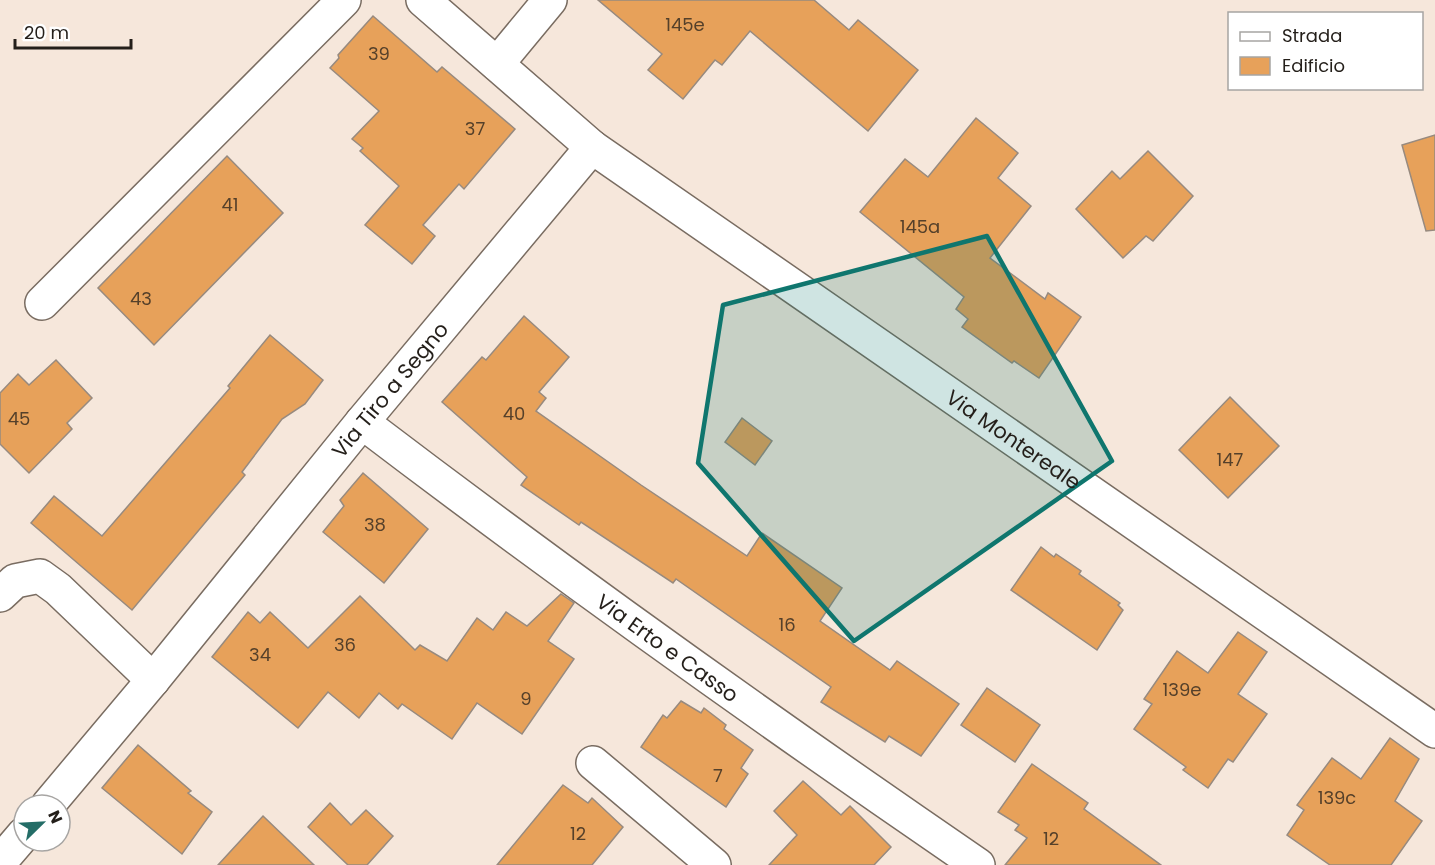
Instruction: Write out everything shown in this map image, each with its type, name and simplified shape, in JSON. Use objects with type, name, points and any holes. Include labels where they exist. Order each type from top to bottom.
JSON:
[{"type":"street","points":[[42,303],[344,0]]},
{"type":"street","points":[[423,0],[592,147]]},
{"type":"street","points":[[497,64],[550,0]]},
{"type":"street","name":"Via Tiro a Segno","points":[[58,793],[153,680],[362,422],[592,147]]},
{"type":"street","name":"Via Montereale","points":[[592,147],[1435,731]]},
{"type":"street","name":"Via Erto e Casso","points":[[362,422],[493,522],[978,865]]},
{"type":"street","points":[[0,595],[15,581],[40,576],[58,589],[153,680]]},
{"type":"street","points":[[594,763],[714,865]]},
{"type":"street","points":[[0,862],[12,848]]},
{"type":"highlighted area","points":[[987,236],[1112,461],[854,641],[698,463],[723,305]]},
{"type":"building","points":[[598,0],[814,0],[849,30],[858,20],[918,70],[868,131],[750,31],[722,65],[715,60],[683,99],[648,70],[662,54]]},
{"type":"building","points":[[373,16],[437,72],[442,67],[515,129],[464,189],[459,184],[423,225],[435,236],[412,264],[365,225],[399,186],[360,151],[363,148],[352,139],[379,111],[330,68],[339,58],[338,55]]},
{"type":"building","points":[[976,118],[1018,153],[998,178],[1031,206],[990,258],[1045,299],[1048,293],[1081,317],[1039,378],[1014,361],[1012,363],[962,327],[968,319],[956,309],[964,297],[860,212],[905,159],[928,177]]},
{"type":"building","points":[[1435,135],[1435,230],[1426,231],[1402,145]]},
{"type":"building","points":[[1148,151],[1193,196],[1153,241],[1146,236],[1123,258],[1076,209],[1112,171],[1120,179]]},
{"type":"building","points":[[227,156],[283,213],[154,345],[98,288]]},
{"type":"building","points":[[524,316],[569,357],[539,392],[546,398],[536,411],[747,556],[762,533],[842,588],[820,621],[890,670],[897,661],[959,704],[921,756],[889,736],[885,742],[821,702],[831,687],[676,579],[673,583],[581,522],[579,525],[521,485],[527,477],[442,402],[482,357],[486,360]]},
{"type":"building","points":[[270,335],[323,380],[305,404],[282,419],[242,472],[245,475],[132,610],[31,523],[54,496],[102,536],[230,388],[228,386]]},
{"type":"building","points":[[56,360],[92,398],[67,423],[72,429],[29,473],[0,444],[0,393],[18,374],[29,385]]},
{"type":"building","points":[[1230,397],[1279,446],[1228,498],[1179,450]]},
{"type":"building","points":[[742,418],[772,441],[755,465],[725,442]]},
{"type":"building","points":[[363,473],[428,529],[384,583],[323,532],[344,506],[340,500]]},
{"type":"building","points":[[1041,547],[1054,557],[1056,554],[1081,571],[1079,574],[1120,603],[1118,605],[1123,610],[1097,650],[1011,590]]},
{"type":"building","points":[[561,594],[574,603],[548,641],[574,659],[522,734],[477,703],[452,739],[402,704],[398,709],[379,693],[359,718],[328,692],[298,728],[212,657],[248,612],[260,623],[270,612],[308,648],[360,596],[415,650],[420,645],[447,661],[477,618],[493,630],[506,612],[527,626]]},
{"type":"building","points":[[1238,632],[1267,652],[1238,694],[1267,714],[1233,762],[1228,759],[1208,788],[1183,770],[1186,767],[1134,729],[1152,704],[1144,699],[1177,651],[1208,673]]},
{"type":"building","points":[[987,688],[1040,725],[1015,762],[961,725]]},
{"type":"building","points":[[681,701],[701,713],[704,708],[726,725],[724,729],[753,750],[741,768],[748,774],[726,807],[641,747],[663,715],[667,718]]},
{"type":"building","points":[[1390,738],[1419,759],[1395,801],[1422,821],[1391,865],[1330,865],[1287,835],[1304,810],[1297,805],[1332,758],[1361,779]]},
{"type":"building","points":[[138,745],[191,791],[188,793],[212,812],[182,854],[102,788]]},
{"type":"building","points":[[1032,764],[1088,803],[1084,809],[1161,865],[1005,865],[1027,838],[1015,830],[1019,825],[998,812]]},
{"type":"building","points":[[803,781],[841,815],[850,806],[891,847],[874,865],[769,865],[797,835],[774,811]]},
{"type":"building","points":[[563,785],[588,803],[592,798],[623,827],[592,865],[497,865]]},
{"type":"building","points":[[330,803],[351,825],[366,810],[393,836],[367,865],[348,865],[308,827]]},
{"type":"building","points":[[263,816],[314,865],[218,865]]}]
